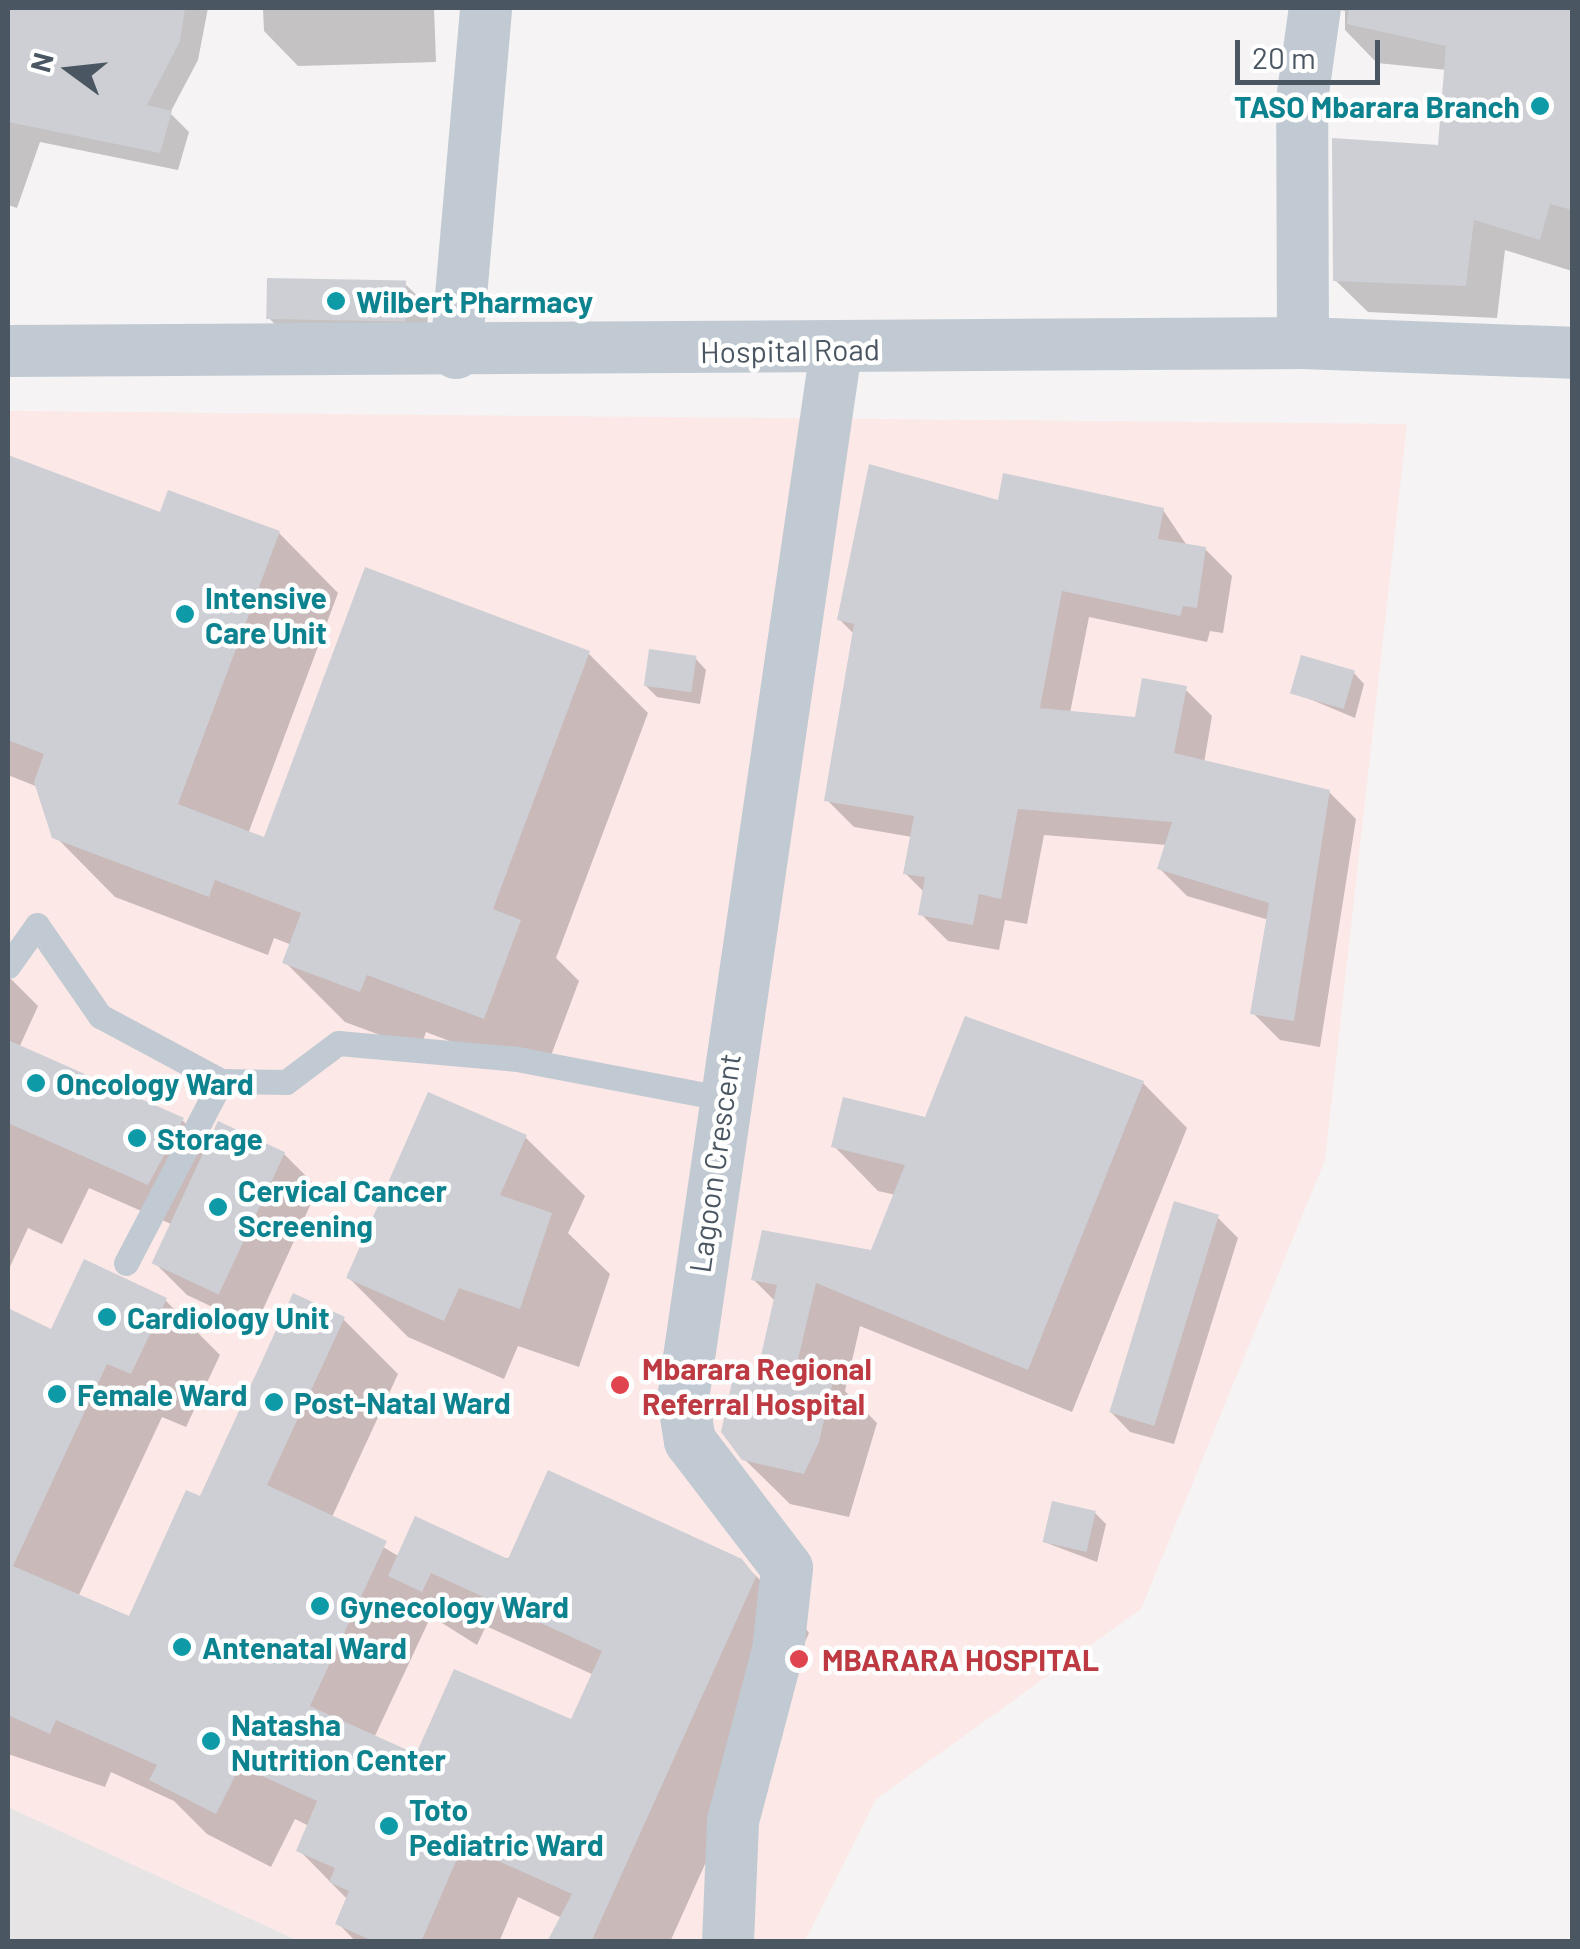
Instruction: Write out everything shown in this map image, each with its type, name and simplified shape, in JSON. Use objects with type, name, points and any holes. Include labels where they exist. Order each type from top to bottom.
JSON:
[{"type":"street","points":[[456,353],[486,8]]},
{"type":"street","points":[[1304,344],[1302,100],[1315,8]]},
{"type":"street","name":"Hospital Road","points":[[8,351],[456,353],[1304,344],[1572,353]]},
{"type":"street","name":"Lagoon Crescent","points":[[728,1942],[733,1821],[778,1651],[787,1568],[690,1442],[683,1399],[722,1098],[836,350]]},
{"type":"lane","points":[[8,966],[36,925],[100,1016],[221,1080],[286,1082],[338,1042],[517,1060],[722,1098]]},
{"type":"lane","points":[[126,1263],[221,1080]]},
{"type":"shaded area","name":"Mbarara Regional Referral Hospital","points":[[8,411],[1407,424],[1325,1160],[1141,1609],[876,1799],[805,1941],[299,1941],[8,1807]]},
{"type":"shaded area","points":[[8,1807],[299,1941],[8,1941]]},
{"type":"building","points":[[8,8],[185,8],[180,41],[147,105],[172,111],[160,153],[8,122]]},
{"type":"building","points":[[1349,8],[1572,8],[1572,210],[1550,204],[1540,240],[1474,220],[1466,286],[1333,281],[1332,138],[1438,145],[1446,46],[1347,24]]},
{"type":"building","name":"Wilbert Pharmacy","points":[[267,278],[406,280],[405,321],[266,319]]},
{"type":"building","points":[[8,455],[160,512],[168,490],[280,531],[178,804],[264,837],[365,567],[590,651],[493,909],[521,920],[484,1019],[367,975],[360,992],[282,963],[301,913],[215,880],[209,897],[52,838],[34,782],[44,754],[8,740]]},
{"type":"building","points":[[869,464],[998,500],[1003,473],[1164,508],[1158,539],[1206,547],[1197,608],[1183,606],[1180,616],[1062,591],[1040,708],[1135,717],[1142,678],[1187,686],[1174,753],[1330,790],[1294,1021],[1250,1014],[1269,903],[1157,869],[1172,822],[1018,809],[1001,899],[979,894],[973,925],[918,915],[925,877],[903,874],[914,816],[824,801],[854,624],[837,620]]},
{"type":"building","points":[[649,649],[697,656],[691,692],[644,686]]},
{"type":"building","points":[[1301,655],[1355,670],[1344,709],[1290,693]]},
{"type":"building","points":[[965,1016],[1144,1081],[1028,1370],[816,1283],[796,1368],[834,1376],[819,1442],[804,1474],[742,1460],[721,1432],[736,1364],[758,1369],[777,1285],[751,1280],[762,1230],[871,1250],[905,1165],[831,1147],[843,1097],[925,1117]]},
{"type":"building","points":[[8,1040],[184,1118],[148,1185],[8,1123]]},
{"type":"building","points":[[428,1092],[527,1135],[500,1195],[552,1213],[520,1309],[459,1288],[444,1321],[346,1278]]},
{"type":"building","name":"Cervical Cancer Screening","points":[[218,1121],[285,1152],[219,1295],[152,1263]]},
{"type":"building","points":[[1174,1201],[1219,1215],[1154,1426],[1109,1412]]},
{"type":"building","points":[[84,1259],[167,1298],[131,1374],[107,1364],[13,1566],[129,1616],[186,1490],[200,1496],[293,1293],[345,1317],[267,1485],[387,1541],[310,1706],[416,1754],[454,1669],[571,1719],[602,1651],[431,1573],[422,1592],[388,1576],[415,1516],[508,1559],[548,1470],[742,1559],[756,1577],[591,1942],[547,1942],[572,1894],[463,1845],[421,1942],[375,1942],[335,1924],[349,1891],[329,1882],[335,1868],[296,1851],[317,1801],[240,1766],[216,1814],[149,1780],[157,1765],[56,1720],[50,1734],[8,1715],[8,1308],[51,1329]]},
{"type":"building","points":[[1052,1501],[1096,1511],[1086,1552],[1043,1542]]},
{"type":"place","name":"TASO Mbarara Branch","points":[[1540,106]]},
{"type":"place","name":"Wilbert Pharmacy","points":[[336,301]]},
{"type":"place","name":"Intensive Care Unit","points":[[185,614]]},
{"type":"place","name":"Oncology Ward","points":[[36,1083]]},
{"type":"place","name":"Storage","points":[[137,1138]]},
{"type":"place","name":"Cervical Cancer Screening","points":[[218,1207]]},
{"type":"place","name":"Cardiology Unit","points":[[107,1317]]},
{"type":"place","name":"Mbarara Regional Referral Hospital","points":[[620,1385]]},
{"type":"place","name":"Female Ward","points":[[57,1394]]},
{"type":"place","name":"Post-Natal Ward","points":[[274,1402]]},
{"type":"place","name":"Gynecology Ward","points":[[320,1606]]},
{"type":"place","name":"Antenatal Ward","points":[[182,1647]]},
{"type":"place","name":"MBARARA HOSPITAL","points":[[799,1659]]},
{"type":"place","name":"Natasha Nutrition Center","points":[[211,1741]]},
{"type":"place","name":"Toto Pediatric Ward","points":[[389,1826]]}]
